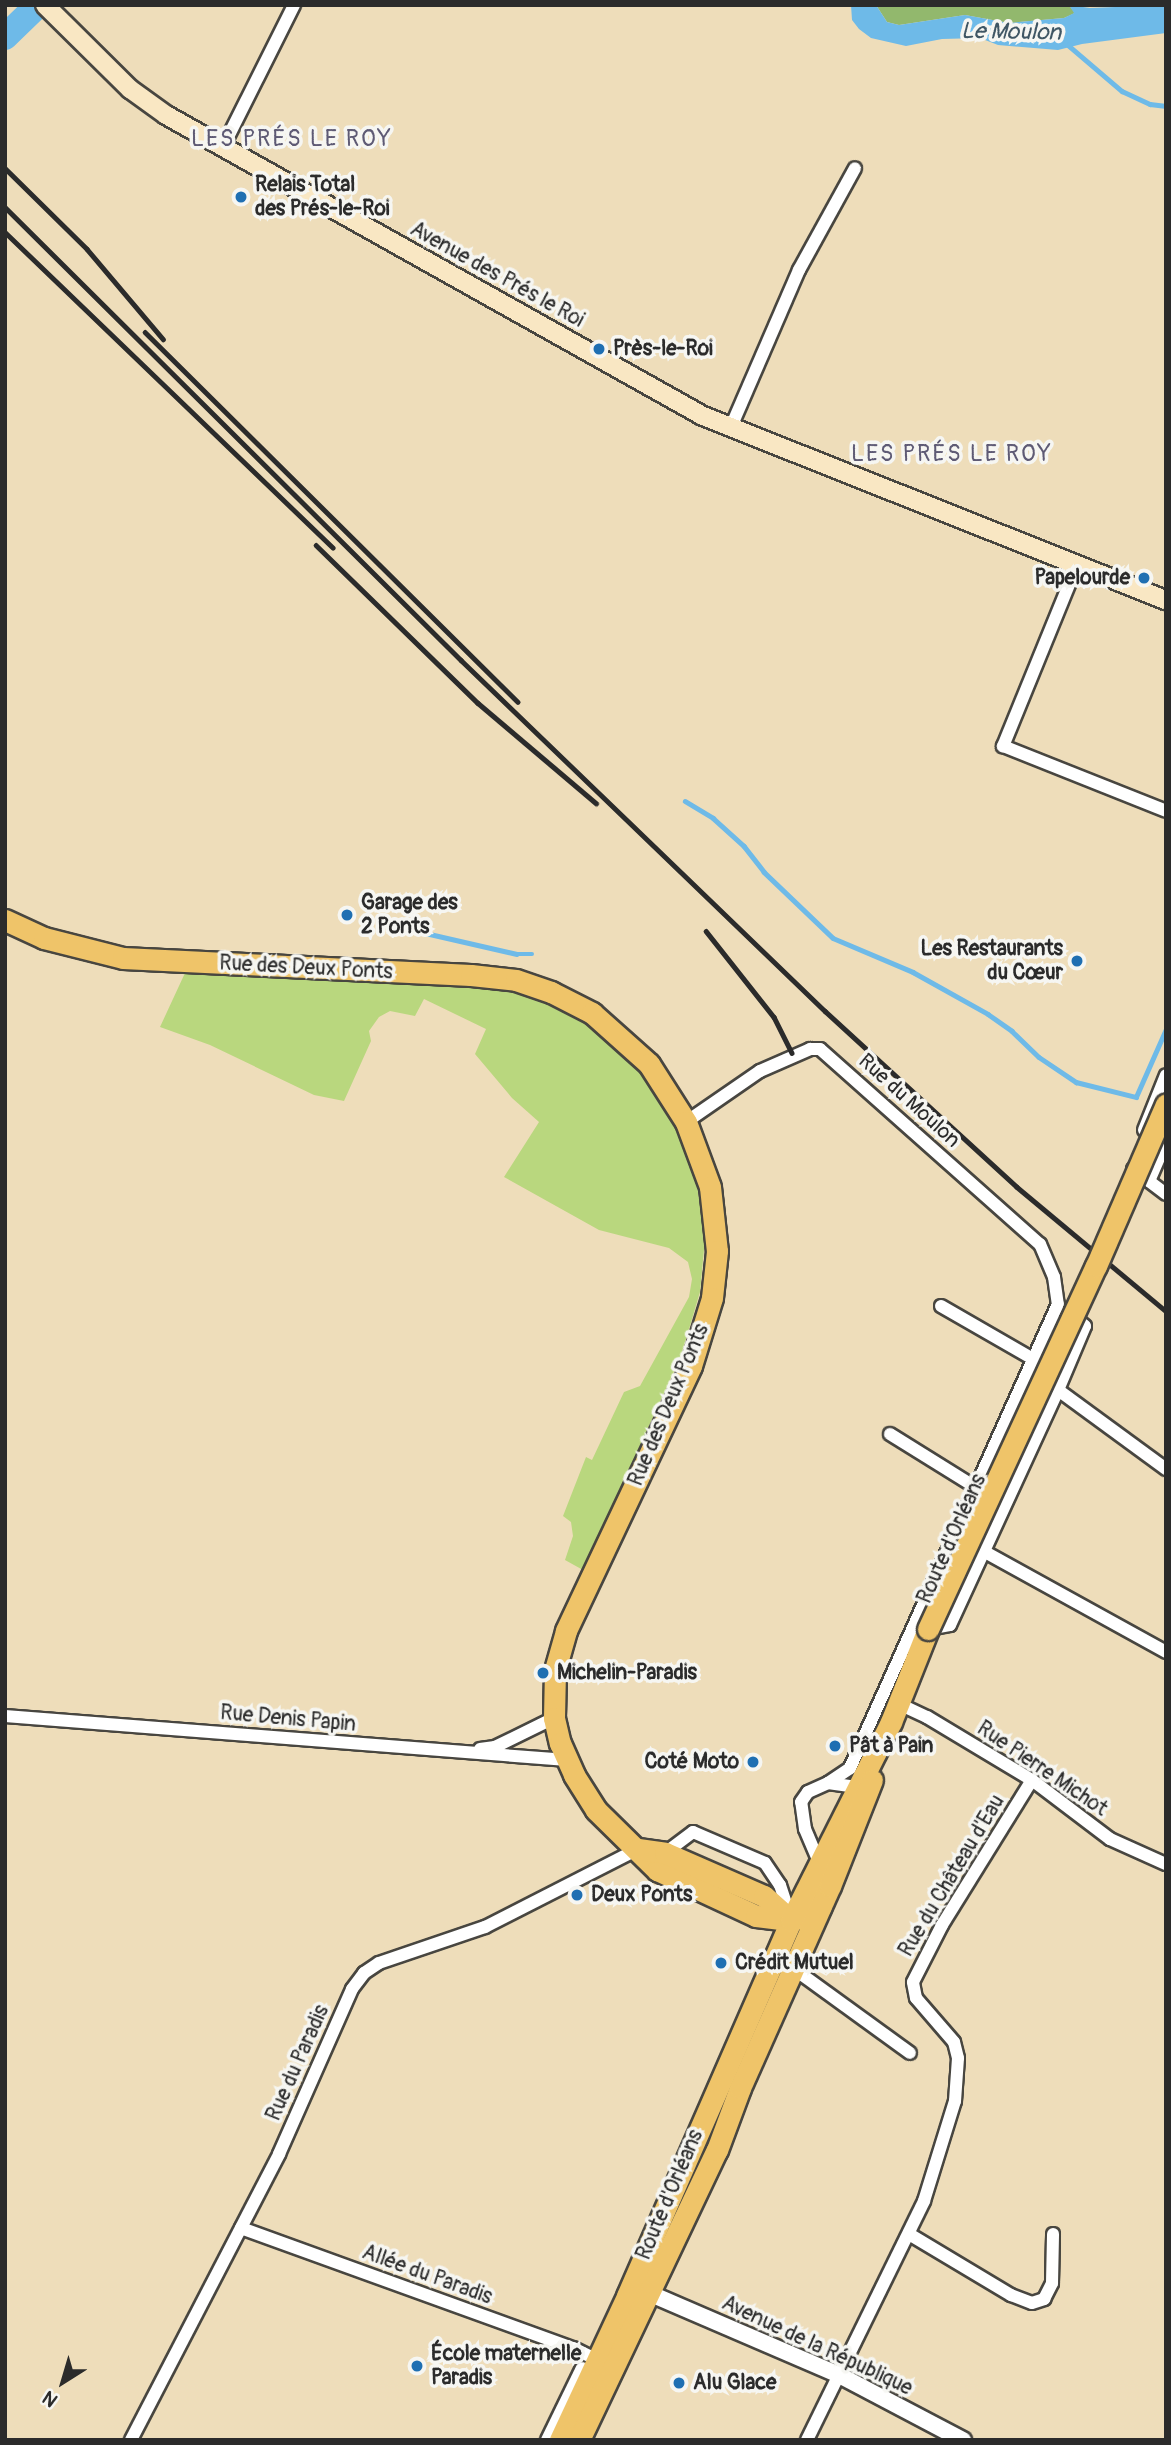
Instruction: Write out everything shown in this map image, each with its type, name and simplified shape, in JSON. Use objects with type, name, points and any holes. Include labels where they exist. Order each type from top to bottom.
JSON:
[{"type":"main road","name":"Avenue des Prés le Roi","points":[[49,9],[130,89],[222,149],[655,390],[731,427],[1166,600]]},
{"type":"main road","name":"Rue des Deux Ponts","points":[[5,920],[56,942],[123,958],[471,975],[535,986],[572,1001],[620,1036],[661,1078],[686,1122],[704,1167],[713,1206],[716,1251],[712,1298],[691,1366],[566,1632],[555,1670],[554,1718],[571,1767],[596,1810],[657,1870],[749,1913],[791,1920]]},
{"type":"main road","name":"Route d'Orléans","points":[[579,2440],[717,2150],[740,2088],[794,1969],[868,1792],[928,1629],[1096,1266],[1166,1104]]},
{"type":"main road","name":"Route d'Orléans","points":[[560,2440],[593,2358],[627,2296],[791,1920],[855,1787],[895,1713]]},
{"type":"main road","points":[[638,1849],[665,1853],[764,1896],[791,1920],[804,1917],[821,1906]]},
{"type":"main road","name":"Route d'Orléans","points":[[717,2150],[732,2077],[786,1957],[791,1920]]},
{"type":"main road","name":"Route d'Orléans","points":[[650,2294],[649,2273],[680,2202],[713,2094]]},
{"type":"main road","name":"Route d'Orléans","points":[[627,2296],[650,2294]]},
{"type":"street","points":[[222,149],[294,5]]},
{"type":"street","points":[[731,427],[799,270],[855,168]]},
{"type":"street","points":[[1077,565],[1003,746],[1166,811]]},
{"type":"street","name":"Rue du Moulon","points":[[686,1122],[760,1071],[810,1049],[820,1049],[1040,1244],[1054,1277],[1058,1304]]},
{"type":"street","points":[[1166,1074],[1130,1166],[1166,1194]]},
{"type":"street","points":[[1149,1181],[1166,1142]]},
{"type":"street","name":"Route d'Orléans","points":[[819,1862],[805,1829],[800,1806],[808,1793],[850,1768],[1058,1304],[1084,1326],[1058,1390],[950,1625],[928,1629]]},
{"type":"street","points":[[941,1306],[1033,1359]]},
{"type":"street","points":[[1058,1390],[1166,1469]]},
{"type":"street","points":[[890,1434],[975,1487]]},
{"type":"street","points":[[985,1552],[1166,1653]]},
{"type":"street","name":"Rue Pierre Michot","points":[[895,1713],[927,1717],[1032,1780],[1111,1839],[1166,1864]]},
{"type":"street","name":"Rue Denis Papin","points":[[5,1716],[452,1752],[571,1767]]},
{"type":"street","points":[[452,1752],[495,1747],[554,1718]]},
{"type":"street","name":"Rue du Château d'Eau","points":[[807,2440],[909,2234],[936,2168],[958,2079],[954,2042],[916,1998],[913,1982],[942,1925],[1032,1780]]},
{"type":"street","points":[[828,1783],[855,1787]]},
{"type":"street","points":[[665,1853],[693,1832],[765,1863],[780,1885],[791,1920]]},
{"type":"street","name":"Rue du Paradis","points":[[131,2440],[279,2154],[352,1989],[364,1973],[379,1963],[485,1927],[638,1849]]},
{"type":"street","points":[[794,1969],[909,2053]]},
{"type":"street","name":"Allée du Paradis","points":[[241,2228],[593,2358]]},
{"type":"street","points":[[909,2234],[1011,2295],[1032,2303],[1044,2299],[1052,2283],[1053,2234]]},
{"type":"street","name":"Avenue de la République","points":[[650,2294],[839,2375],[963,2440]]},
{"type":"street","points":[[547,2440],[593,2358]]},
{"type":"green space","points":[[876,5],[1069,5],[1075,13],[1064,18],[1009,23],[965,15],[899,25],[887,22]]},
{"type":"green space","points":[[185,973],[470,985],[525,993],[546,1000],[589,1024],[633,1062],[653,1086],[674,1118],[695,1171],[705,1239],[700,1292],[681,1356],[583,1570],[565,1560],[573,1536],[571,1522],[563,1516],[586,1457],[592,1460],[624,1392],[640,1386],[689,1297],[692,1279],[688,1262],[669,1248],[599,1230],[504,1177],[539,1122],[512,1098],[475,1054],[486,1029],[424,999],[415,1016],[390,1011],[379,1017],[369,1031],[371,1041],[344,1101],[314,1095],[210,1045],[160,1027]]},
{"type":"water","points":[[851,5],[876,5],[887,22],[899,25],[965,15],[1009,23],[1064,18],[1074,13],[1069,5],[1090,8],[1166,5],[1166,33],[1082,44],[1058,50],[998,45],[980,38],[942,39],[906,46],[871,38],[852,20]]},
{"type":"waterway","name":"Le Moulon","points":[[5,37],[38,5]]},
{"type":"waterway","points":[[1068,45],[1122,91],[1150,104],[1166,106]]},
{"type":"waterway","points":[[685,801],[713,818],[744,846],[764,872],[833,938],[913,972],[988,1014],[1012,1031],[1039,1057],[1076,1082],[1136,1097],[1166,1029]]},
{"type":"waterway","points":[[403,923],[421,932],[517,954],[532,954]]},
{"type":"railway","points":[[5,168],[87,249],[163,339]]},
{"type":"railway","points":[[5,207],[461,660],[825,1011],[1017,1187],[1166,1311]]},
{"type":"railway","points":[[5,232],[333,548]]},
{"type":"railway","points":[[145,332],[518,702]]},
{"type":"railway","points":[[316,545],[478,703],[596,803]]},
{"type":"railway","points":[[706,931],[774,1017],[792,1053]]},
{"type":"place","name":"Relais Total des Prés-le-Roi","points":[[241,197]]},
{"type":"place","name":"Près-le-Roi","points":[[599,349]]},
{"type":"place","name":"Papelourde","points":[[1144,578]]},
{"type":"place","name":"Garage des 2 Ponts","points":[[347,915]]},
{"type":"place","name":"Les Restaurants du Cœur","points":[[1077,961]]},
{"type":"place","name":"Michelin-Paradis","points":[[543,1673]]},
{"type":"place","name":"Pât à Pain","points":[[835,1746]]},
{"type":"place","name":"Coté Moto","points":[[753,1762]]},
{"type":"place","name":"Deux Ponts","points":[[577,1895]]},
{"type":"place","name":"Crédit Mutuel","points":[[721,1963]]},
{"type":"place","name":"École maternelle Paradis","points":[[417,2366]]},
{"type":"place","name":"Alu Glace","points":[[679,2383]]},
{"type":"district","name":"LES PRÉS LE ROY","points":[[292,139]]},
{"type":"district","name":"LES PRÉS LE ROY","points":[[952,454]]}]
